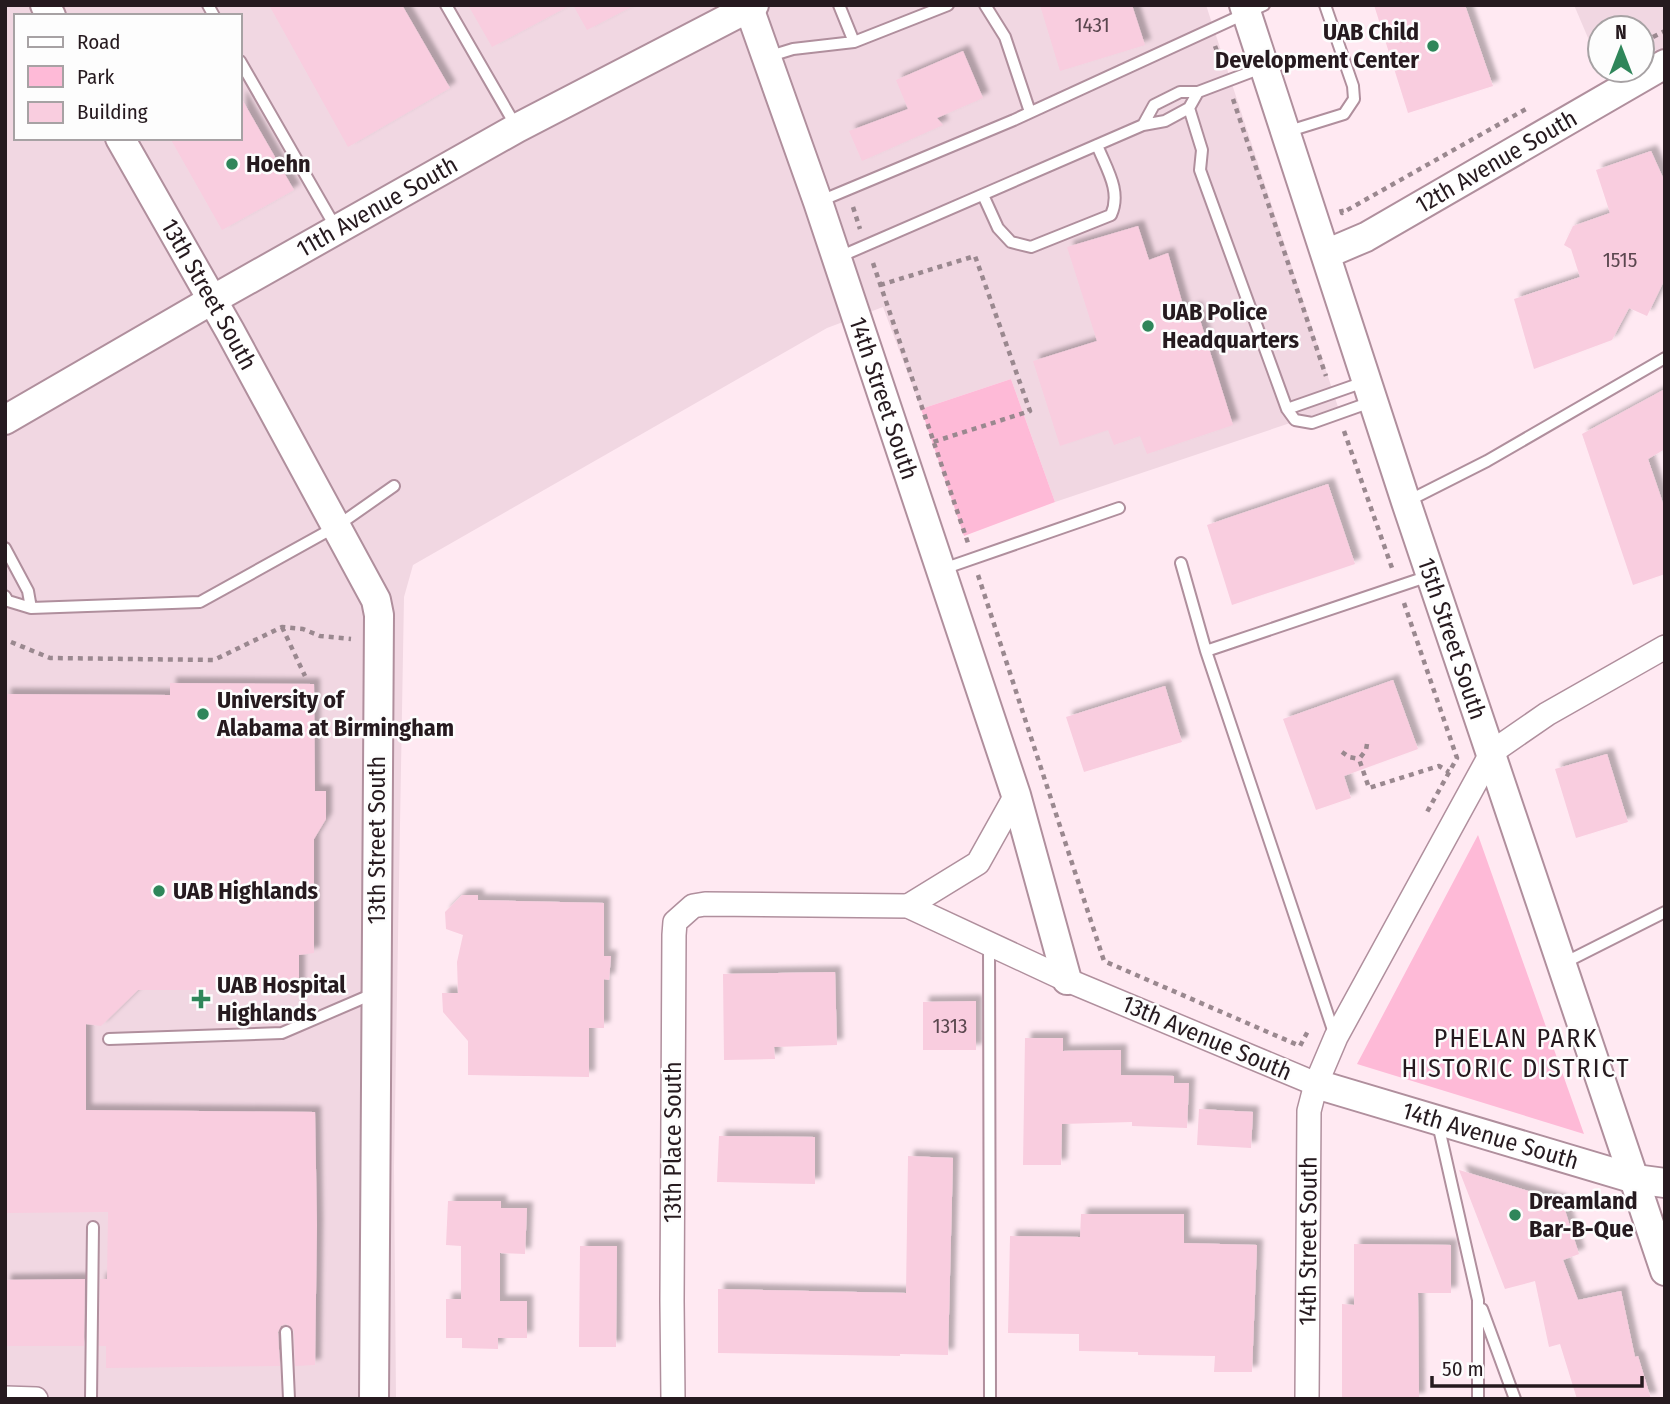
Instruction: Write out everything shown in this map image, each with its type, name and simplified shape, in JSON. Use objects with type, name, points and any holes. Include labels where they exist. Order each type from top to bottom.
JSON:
[{"type":"street","name":"11th Avenue South","points":[[5,420],[517,128],[750,6]]},
{"type":"street","name":"14th Street South","points":[[750,6],[1016,795],[1067,980]]},
{"type":"street","name":"15th Street South","points":[[1252,8],[1264,66],[1406,502],[1665,1271]]},
{"type":"street","name":"12th Avenue South","points":[[1326,254],[1366,237],[1665,64]]},
{"type":"street","name":"13th Street South","points":[[121,140],[376,600],[379,615],[374,1399]]},
{"type":"street","name":"13th Avenue South","points":[[705,905],[908,906],[1067,980],[1316,1084],[1336,1037],[1492,752],[1547,714],[1665,646]]},
{"type":"street","points":[[908,906],[978,863],[1016,795]]},
{"type":"street","name":"13th Place South","points":[[673,1399],[674,935],[676,922],[684,912],[693,906],[705,905]]},
{"type":"street","name":"14th Street South","points":[[1307,1399],[1309,1111],[1316,1084]]},
{"type":"street","name":"14th Avenue South","points":[[1316,1084],[1635,1179],[1665,1183]]},
{"type":"street","points":[[5,1398],[36,1399]]},
{"type":"lane","points":[[446,5],[517,128]]},
{"type":"lane","points":[[839,5],[854,42]]},
{"type":"lane","points":[[767,57],[793,49],[854,42],[947,5]]},
{"type":"lane","points":[[985,5],[1005,37],[1030,112]]},
{"type":"lane","points":[[1286,132],[1344,114],[1354,99],[1353,86],[1325,5]]},
{"type":"lane","points":[[818,202],[1030,112],[1210,31],[1252,8]]},
{"type":"lane","points":[[242,64],[338,231]]},
{"type":"lane","points":[[1143,125],[1154,104],[1181,92],[1198,92],[1264,66]]},
{"type":"lane","points":[[836,258],[1143,125],[1165,121],[1189,108],[1198,92]]},
{"type":"lane","points":[[1189,108],[1202,149],[1200,170],[1287,409],[1295,420],[1312,423],[1338,414],[1370,391]]},
{"type":"lane","points":[[983,195],[1004,235],[1011,242],[1031,247],[1111,215],[1116,203],[1114,185],[1097,145]]},
{"type":"lane","points":[[1406,502],[1487,461],[1665,358]]},
{"type":"lane","points":[[1287,409],[1331,393],[1370,391]]},
{"type":"lane","points":[[5,596],[8,601],[31,608],[200,602],[337,526],[394,486]]},
{"type":"lane","points":[[940,570],[1119,508]]},
{"type":"lane","points":[[5,548],[28,591],[31,608]]},
{"type":"lane","points":[[1181,562],[1206,651],[1336,1037]]},
{"type":"lane","points":[[1206,651],[1432,576]]},
{"type":"lane","points":[[1561,964],[1665,912]]},
{"type":"lane","points":[[989,943],[990,1399]]},
{"type":"lane","points":[[109,1039],[282,1033],[376,992]]},
{"type":"lane","points":[[1438,1122],[1478,1300],[1515,1399]]},
{"type":"lane","points":[[91,1399],[93,1227]]},
{"type":"lane","points":[[1478,1300],[1478,1399]]},
{"type":"lane","points":[[286,1332],[289,1399]]},
{"type":"path","points":[[1210,31],[1331,393]]},
{"type":"path","points":[[1338,200],[1342,213],[1530,107]]},
{"type":"path","points":[[844,191],[866,245],[973,558],[1104,961],[1300,1046],[1324,1001]]},
{"type":"path","points":[[880,285],[975,256],[1030,411],[933,442]]},
{"type":"path","points":[[1338,414],[1457,758],[1423,820]]},
{"type":"path","points":[[282,626],[305,676]]},
{"type":"path","points":[[11,642],[50,658],[214,660],[282,626],[303,629],[320,636],[352,639]]},
{"type":"path","points":[[1359,759],[1367,744]]},
{"type":"path","points":[[1342,752],[1359,759]]},
{"type":"path","points":[[1359,759],[1369,789],[1439,766],[1449,772]]},
{"type":"shaded area","name":"University of Alabama at Birmingham","points":[[5,5],[1206,5],[1338,407],[1055,502],[1011,379],[921,409],[883,307],[827,328],[413,565],[404,597],[394,1167],[396,1399],[5,1399]]},
{"type":"shaded area","points":[[1574,5],[1665,5],[1665,64],[1656,69],[1656,14],[1586,14],[1586,33]]},
{"type":"shaded area","points":[[1608,84],[1631,84],[1612,95]]},
{"type":"green space","points":[[1011,379],[1055,502],[964,536],[921,409]]},
{"type":"green space","points":[[1478,835],[1584,1134],[1357,1064]]},
{"type":"building","points":[[269,5],[402,5],[450,88],[348,147]]},
{"type":"building","points":[[468,5],[571,5],[492,47]]},
{"type":"building","points":[[573,5],[635,5],[587,30]]},
{"type":"building","points":[[1040,5],[1132,5],[1145,45],[1060,71]]},
{"type":"building","name":"UAB Child Development Center","points":[[1374,5],[1465,5],[1493,86],[1408,113]]},
{"type":"building","points":[[963,51],[983,98],[937,118],[943,125],[862,161],[849,131],[908,109],[896,80]]},
{"type":"building","name":"Hoehn","points":[[242,99],[294,190],[222,230],[171,140],[242,140]]},
{"type":"building","points":[[1651,151],[1665,182],[1665,279],[1647,316],[1629,308],[1612,340],[1534,369],[1514,299],[1580,277],[1571,249],[1564,245],[1573,226],[1610,213],[1596,170]]},
{"type":"building","name":"UAB Police Headquarters","points":[[1138,226],[1149,260],[1168,253],[1185,312],[1196,307],[1233,425],[1147,454],[1140,436],[1114,445],[1108,430],[1060,446],[1033,361],[1097,341],[1067,247]]},
{"type":"building","points":[[1665,389],[1665,449],[1648,459],[1665,509],[1665,574],[1633,585],[1582,434]]},
{"type":"building","points":[[1328,484],[1355,564],[1232,605],[1207,525]]},
{"type":"building","points":[[1393,680],[1418,749],[1344,776],[1351,798],[1316,810],[1283,719]]},
{"type":"building","name":"UAB Highlands","points":[[170,683],[314,684],[315,791],[326,791],[326,819],[314,839],[314,953],[299,955],[299,990],[138,990],[101,1026],[86,1024],[86,1110],[315,1112],[315,1365],[295,1366],[294,1331],[286,1324],[281,1326],[278,1332],[280,1366],[106,1368],[106,1346],[99,1346],[100,1279],[107,1279],[108,1212],[5,1213],[5,694],[170,695]]},
{"type":"building","points":[[1165,686],[1182,742],[1084,772],[1066,717]]},
{"type":"building","points":[[1607,754],[1628,822],[1576,838],[1555,769]]},
{"type":"building","points":[[462,895],[478,895],[478,900],[604,903],[604,956],[611,956],[609,980],[604,979],[604,1028],[589,1028],[589,1077],[468,1075],[468,1041],[443,1012],[442,993],[458,993],[457,962],[463,935],[446,929],[445,912]]},
{"type":"building","points":[[835,972],[837,1045],[774,1047],[775,1059],[724,1060],[723,974]]},
{"type":"building","points":[[976,1001],[976,1050],[923,1050],[923,1002]]},
{"type":"building","points":[[1025,1038],[1063,1038],[1063,1051],[1121,1050],[1121,1075],[1174,1076],[1174,1083],[1189,1083],[1187,1128],[1132,1126],[1132,1122],[1062,1124],[1061,1165],[1023,1165]]},
{"type":"building","points":[[1199,1109],[1253,1112],[1251,1148],[1197,1145]]},
{"type":"building","points":[[719,1136],[815,1137],[815,1184],[717,1182]]},
{"type":"building","points":[[908,1156],[953,1158],[948,1355],[718,1353],[718,1289],[906,1293]]},
{"type":"building","points":[[1459,1170],[1562,1201],[1579,1254],[1563,1260],[1578,1300],[1621,1291],[1635,1357],[1638,1356],[1651,1399],[1577,1399],[1560,1344],[1549,1347],[1535,1281],[1505,1289]]},
{"type":"building","points":[[448,1201],[501,1201],[501,1208],[527,1208],[525,1254],[500,1253],[500,1301],[527,1301],[527,1338],[498,1338],[498,1349],[462,1348],[462,1338],[446,1338],[446,1299],[461,1299],[461,1246],[446,1245]]},
{"type":"building","points":[[1081,1214],[1184,1214],[1184,1243],[1257,1245],[1252,1372],[1214,1372],[1215,1356],[1079,1351],[1079,1334],[1008,1333],[1010,1236],[1080,1237]]},
{"type":"building","points":[[1354,1244],[1451,1245],[1451,1293],[1418,1293],[1419,1399],[1342,1399],[1342,1304],[1354,1305]]},
{"type":"building","points":[[580,1246],[617,1246],[616,1347],[579,1347]]},
{"type":"building","points":[[85,1279],[84,1346],[5,1346],[5,1280]]},
{"type":"place","name":"UAB Child Development Center","points":[[1433,46]]},
{"type":"place","name":"Hoehn","points":[[232,164]]},
{"type":"place","name":"UAB Police Headquarters","points":[[1148,326]]},
{"type":"place","name":"University of Alabama at Birmingham","points":[[203,714]]},
{"type":"place","name":"UAB Highlands","points":[[159,891]]},
{"type":"place","name":"UAB Hospital Highlands","points":[[201,999]]},
{"type":"place","name":"Dreamland Bar-B-Que","points":[[1515,1215]]},
{"type":"district","name":"PHELAN PARK HISTORIC DISTRICT","points":[[1516,1053]]}]
